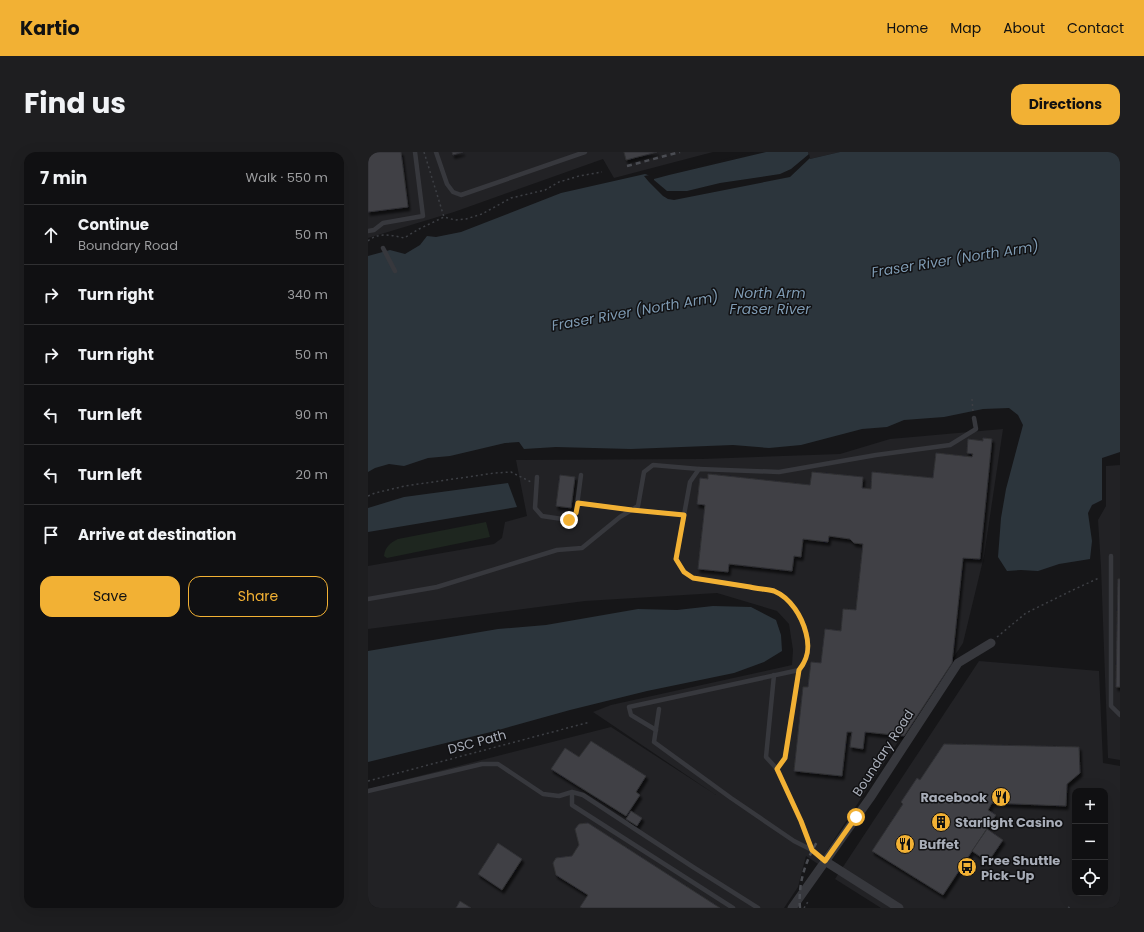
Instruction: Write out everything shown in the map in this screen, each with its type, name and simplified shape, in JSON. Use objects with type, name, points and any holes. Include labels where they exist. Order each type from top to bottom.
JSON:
[{"type":"street","name":"Boundary Road","points":[[792,908],[870,798],[958,663],[991,643]]},
{"type":"street","points":[[825,861],[899,908]]},
{"type":"lane","points":[[368,231],[374,230],[383,223],[423,216],[415,152]]},
{"type":"lane","points":[[436,152],[447,184],[453,192],[461,195],[585,152]]},
{"type":"lane","points":[[383,248],[395,271]]},
{"type":"lane","points":[[368,599],[437,587],[557,550],[582,548],[620,517],[638,506],[644,472],[653,465],[779,472],[876,455],[950,445],[976,429],[974,418]]},
{"type":"lane","points":[[699,468],[690,482],[676,559],[684,572],[693,578],[774,591],[786,599],[796,610],[804,625],[808,640],[805,662],[799,670],[785,758],[777,769]]},
{"type":"lane","points":[[537,477],[535,508],[542,516],[569,520],[576,513],[581,475]]},
{"type":"lane","points":[[578,503],[684,515]]},
{"type":"lane","points":[[1111,556],[1111,706],[1120,715]]},
{"type":"lane","points":[[656,730],[631,715],[629,707],[799,670]]},
{"type":"lane","points":[[774,675],[766,757],[777,769],[801,821],[812,850]]},
{"type":"lane","points":[[659,709],[654,742],[731,798],[794,841],[812,850],[825,861]]},
{"type":"lane","points":[[368,791],[482,764],[498,764],[543,794],[559,796],[572,792],[583,796],[692,868],[758,908]]},
{"type":"lane","points":[[572,792],[572,806],[733,908]]},
{"type":"path","points":[[424,152],[444,217]]},
{"type":"path","points":[[368,242],[380,235],[391,234],[404,238],[419,228],[444,217],[455,220],[466,219],[482,214],[511,198],[544,190],[559,182],[579,176],[602,172]]},
{"type":"path","points":[[972,399],[974,418]]},
{"type":"path","points":[[368,496],[405,486],[495,472],[511,472],[536,484]]},
{"type":"path","points":[[991,643],[1026,613],[1099,578]]},
{"type":"path","name":"DSC Path","points":[[368,781],[590,722]]},
{"type":"shaded area","points":[[368,152],[713,152],[614,178],[603,159],[454,212],[368,238]]},
{"type":"shaded area","points":[[808,152],[840,152],[810,159]]},
{"type":"shaded area","points":[[1003,429],[984,556],[963,643],[818,864],[806,856],[798,887],[784,908],[368,908],[368,789],[611,727],[716,795],[593,712],[611,705],[792,665],[793,650],[789,624],[777,611],[717,593],[585,601],[368,629],[368,566],[494,544],[502,538],[505,522],[527,516],[516,460],[702,459],[840,454],[890,439]]},
{"type":"shaded area","points":[[1120,465],[1120,760],[1108,758],[1098,520],[1106,506],[1106,466]]},
{"type":"shaded area","points":[[486,522],[490,537],[387,558],[384,556],[385,550],[388,546],[398,539]]},
{"type":"shaded area","points":[[979,661],[1099,671],[1103,763],[1120,766],[1120,908],[881,908],[835,879]]},
{"type":"water","name":"North Arm Fraser River","points":[[761,152],[808,152],[810,159],[840,152],[1120,152],[1120,452],[1102,458],[1102,500],[1092,505],[1088,513],[1092,541],[1090,559],[1059,564],[1038,571],[1007,571],[998,557],[1001,518],[1006,489],[1023,425],[1018,415],[1009,408],[983,409],[944,417],[904,420],[887,427],[862,429],[801,445],[769,448],[733,445],[631,449],[556,447],[524,449],[519,442],[505,443],[450,456],[428,458],[404,466],[389,464],[375,468],[368,472],[368,256],[390,250],[405,254],[420,245],[427,236],[436,237],[461,232],[561,193],[645,174],[654,177]]},
{"type":"water","points":[[508,483],[517,507],[368,532],[368,508],[404,497]]},
{"type":"water","points":[[713,606],[751,607],[776,620],[781,635],[782,651],[764,662],[734,673],[647,691],[570,710],[495,731],[368,762],[368,651],[498,629],[546,625],[638,609],[677,610]]},
{"type":"pier","points":[[754,152],[766,152],[669,175],[654,180],[667,191],[687,191],[720,183],[780,174],[791,169],[809,154],[810,158],[790,177],[674,200],[663,196],[644,176],[688,168]]},
{"type":"building","points":[[368,152],[401,152],[408,207],[368,212]]},
{"type":"building","points":[[452,152],[463,152],[453,155]]},
{"type":"building","points":[[624,152],[657,152],[626,160]]},
{"type":"building","points":[[983,438],[992,439],[980,559],[963,558],[952,663],[904,736],[865,732],[863,749],[850,747],[852,732],[847,732],[842,776],[794,771],[803,687],[808,687],[811,662],[821,663],[825,629],[841,631],[843,609],[856,610],[863,544],[854,543],[850,539],[829,536],[828,542],[803,539],[801,557],[794,556],[792,571],[729,564],[728,572],[698,569],[705,505],[697,504],[700,478],[708,479],[708,474],[810,485],[812,472],[863,477],[862,488],[871,489],[872,472],[933,478],[936,453],[972,457],[973,454],[967,453],[968,439],[983,441]]},
{"type":"building","points":[[560,475],[575,477],[571,508],[556,506]]},
{"type":"building","points":[[1118,579],[1120,579],[1120,687],[1116,687]]},
{"type":"building","points":[[591,741],[646,776],[636,792],[640,795],[626,816],[551,769],[565,748],[579,757]]},
{"type":"building","name":"Starlight Casino","points":[[944,744],[1079,747],[1080,773],[1067,784],[1066,806],[992,803],[988,810],[996,815],[943,895],[872,851],[903,804],[901,802],[917,778],[920,780]]},
{"type":"building","points":[[631,811],[642,818],[637,826],[626,819]]},
{"type":"building","points":[[588,823],[720,908],[580,907],[588,895],[556,875],[553,863],[556,858],[572,856],[579,845],[575,829],[579,824]]},
{"type":"building","points":[[987,829],[1003,840],[988,862],[972,851]]},
{"type":"building","points":[[498,843],[522,859],[502,890],[478,874]]},
{"type":"building","points":[[460,901],[471,908],[456,908]]},
{"type":"railway","points":[[627,166],[680,152]]},
{"type":"railway","points":[[800,908],[800,890],[803,873],[809,856],[818,840]]},
{"type":"place","name":"Racebook","points":[[1001,797]]},
{"type":"place","name":"Starlight Casino","points":[[941,822]]},
{"type":"place","name":"Buffet","points":[[905,844]]},
{"type":"place","name":"Free Shuttle Pick-Up","points":[[967,867]]},
{"type":"route","points":[[569,520],[576,513],[578,503],[684,515],[676,559],[684,572],[693,578],[774,591],[786,599],[796,610],[804,625],[808,640],[808,650],[805,662],[799,670],[785,758],[777,769],[801,821],[812,850],[825,861],[856,817]]},
{"type":"water label","name":"Fraser River (North Arm)","points":[[955,259]]},
{"type":"water label","name":"Fraser River (North Arm)","points":[[635,311]]}]
